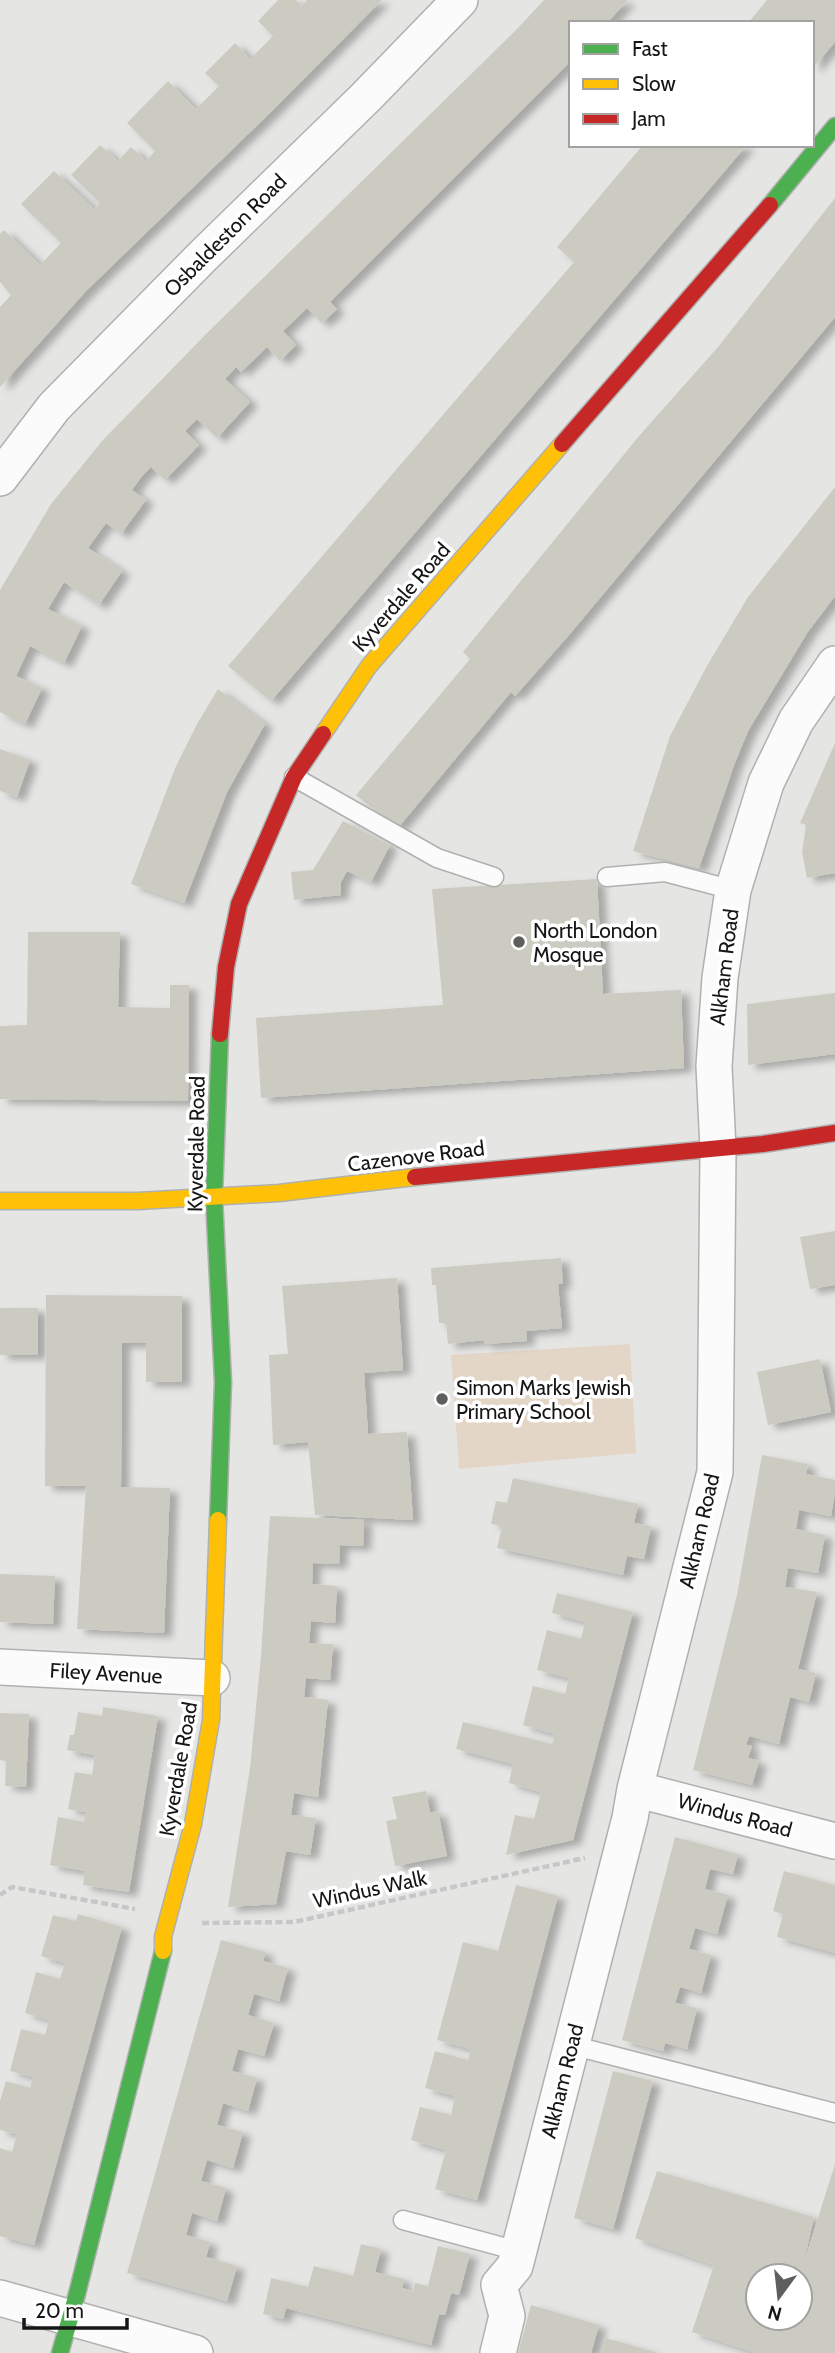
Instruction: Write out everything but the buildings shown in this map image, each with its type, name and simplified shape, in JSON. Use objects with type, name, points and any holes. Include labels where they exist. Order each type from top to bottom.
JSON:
[{"type":"street","name":"Osbaldeston Road","points":[[0,478],[54,407],[460,0]]},
{"type":"street","name":"Kyverdale Road","points":[[60,2353],[163,1954],[163,1937],[193,1824],[211,1720],[223,1382],[214,1197],[221,1012],[226,967],[239,904],[294,777],[369,666],[776,198],[835,126]]},
{"type":"street","name":"Alkham Road","points":[[498,2353],[507,2316],[499,2286],[515,2266],[715,1472],[718,1149],[714,1066],[720,978],[733,890],[766,783],[796,721],[835,663]]},
{"type":"street","name":"Cazenove Road","points":[[0,1201],[138,1201],[298,1191],[469,1170],[718,1149],[835,1133]]},
{"type":"street","name":"Filey Avenue","points":[[0,1667],[212,1678]]},
{"type":"street","name":"Windus Road","points":[[635,1788],[832,1830]]},
{"type":"street","points":[[0,2298],[195,2353]]},
{"type":"lane","points":[[294,777],[438,858],[494,877]]},
{"type":"lane","points":[[607,877],[665,872],[733,890]]},
{"type":"lane","points":[[571,2045],[835,2113]]},
{"type":"lane","points":[[403,2220],[518,2251]]},
{"type":"path","name":"Windus Walk","points":[[194,1922],[294,1922],[569,1862]]},
{"type":"path","points":[[0,1895],[12,1887],[144,1911]]},
{"type":"shaded area","points":[[630,1344],[636,1453],[459,1469],[451,1355]]},
{"type":"traffic: fast","points":[[770,205],[835,126]]},
{"type":"traffic: fast","points":[[218,1520],[223,1382],[214,1197],[220,1034]]},
{"type":"traffic: fast","points":[[60,2353],[163,1951]]},
{"type":"traffic: slow","points":[[323,734],[369,666],[562,444]]},
{"type":"traffic: slow","points":[[0,1201],[138,1201],[279,1193],[415,1177]]},
{"type":"traffic: slow","points":[[163,1951],[163,1937],[193,1824],[211,1720],[218,1520]]},
{"type":"traffic: jam","points":[[562,444],[770,205]]},
{"type":"traffic: jam","points":[[220,1034],[226,967],[239,904],[294,777],[323,734]]},
{"type":"traffic: jam","points":[[415,1177],[763,1144],[835,1133]]},
{"type":"place","name":"North London Mosque","points":[[519,942]]},
{"type":"place","name":"Simon Marks Jewish Primary School","points":[[442,1399]]}]
